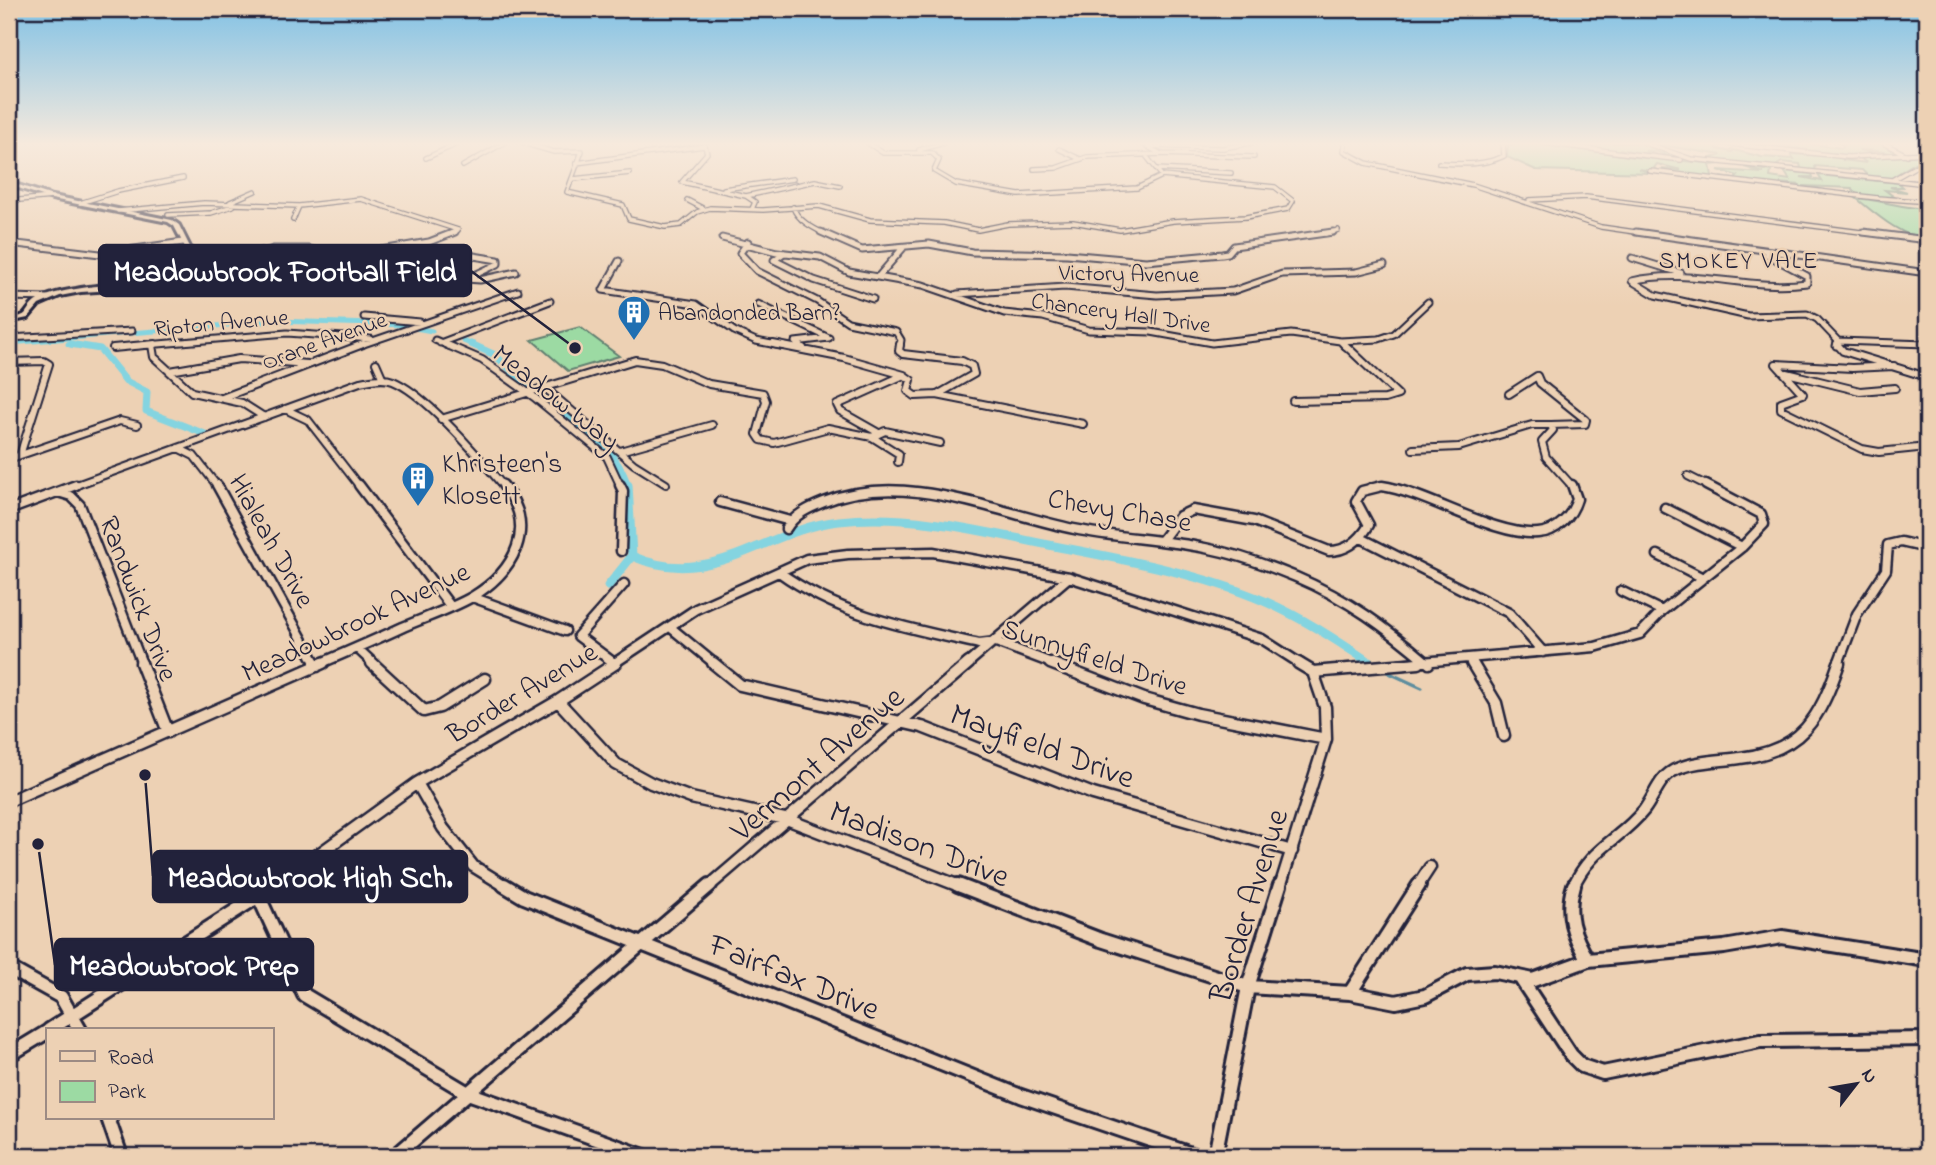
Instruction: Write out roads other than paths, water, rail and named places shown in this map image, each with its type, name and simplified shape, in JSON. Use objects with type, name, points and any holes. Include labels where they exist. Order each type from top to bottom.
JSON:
[{"type":"main road","points":[[54,197],[170,221],[176,225],[191,254],[219,267]]},
{"type":"main road","points":[[9,320],[32,314],[37,304],[48,298],[132,284],[178,282],[209,274],[219,267]]},
{"type":"street","points":[[9,201],[48,197]]},
{"type":"street","points":[[80,203],[98,197]]},
{"type":"street","points":[[228,204],[242,197]]},
{"type":"street","points":[[597,197],[623,205],[629,219],[665,227],[687,222],[704,209]]},
{"type":"street","points":[[748,197],[755,202],[752,209]]},
{"type":"street","points":[[687,200],[704,209],[819,205],[870,220],[944,223],[978,230],[1008,224],[1073,222],[1120,230],[1173,220],[1255,215],[1288,209],[1293,201],[1288,197]]},
{"type":"street","points":[[1514,197],[1601,227],[1927,273]]},
{"type":"street","points":[[1526,201],[1580,197]]},
{"type":"street","points":[[1589,197],[1927,240]]},
{"type":"street","points":[[1872,197],[1909,201],[1923,197]]},
{"type":"street","points":[[118,211],[228,204],[299,206],[366,200],[458,230],[447,237],[339,257],[299,247],[262,251],[219,267]]},
{"type":"street","points":[[1909,201],[1927,207]]},
{"type":"street","points":[[168,215],[215,212],[240,204]]},
{"type":"street","points":[[293,220],[299,206]]},
{"type":"street","points":[[793,207],[800,218],[813,228],[862,250],[929,244],[982,253],[1164,261],[1228,253],[1234,246],[1338,230]]},
{"type":"street","name":"Chancery Hall Drive","points":[[722,238],[748,242],[784,253],[820,257],[849,272],[923,285],[997,312],[1044,317],[1089,330],[1151,332],[1225,343],[1291,334],[1340,341],[1388,337],[1428,302]]},
{"type":"street","points":[[9,243],[100,254],[183,242]]},
{"type":"street","points":[[748,242],[740,253],[757,271],[817,301],[848,322],[896,332],[901,340],[899,351],[903,354],[962,361],[972,366],[974,374],[937,395]]},
{"type":"street","points":[[410,245],[498,260],[498,264],[487,266],[466,279]]},
{"type":"street","points":[[403,246],[403,277]]},
{"type":"street","points":[[1741,246],[1797,268],[1807,276],[1807,283],[1768,287],[1657,275],[1632,281],[1648,292],[1703,308],[1748,316],[1807,314],[1817,318],[1838,341],[1927,344]]},
{"type":"street","points":[[878,277],[903,248]]},
{"type":"street","points":[[262,251],[268,289]]},
{"type":"street","points":[[784,253],[775,260],[814,280],[873,299]]},
{"type":"street","points":[[1632,258],[1704,280]]},
{"type":"street","points":[[619,261],[603,290],[696,304],[755,341],[823,354],[904,375],[911,380],[908,391],[911,394],[937,395],[1083,424]]},
{"type":"street","name":"Victory Avenue","points":[[954,295],[1065,287],[1157,295],[1233,291],[1282,274],[1356,272],[1384,265]]},
{"type":"street","points":[[448,278],[480,280],[516,272]]},
{"type":"street","name":"Orane Avenue","points":[[222,398],[423,322],[518,291]]},
{"type":"street","points":[[10,298],[48,298]]},
{"type":"street","name":"Meadow Way","points":[[550,301],[437,342],[482,360],[597,448],[613,466],[623,491],[621,551]]},
{"type":"street","points":[[758,304],[828,337],[825,340],[794,342],[823,354]]},
{"type":"street","points":[[364,317],[423,322]]},
{"type":"street","points":[[9,338],[132,331]]},
{"type":"street","name":"Ripton Avenue","points":[[113,348],[287,333],[374,340]]},
{"type":"street","points":[[1293,401],[1385,399],[1398,395],[1340,341]]},
{"type":"street","points":[[1838,341],[1836,347],[1843,351],[1927,377]]},
{"type":"street","points":[[152,345],[155,357],[192,393],[242,403],[264,418]]},
{"type":"street","points":[[441,419],[645,360],[709,384],[763,393],[766,401],[757,434],[767,442],[782,442],[828,428],[940,443]]},
{"type":"street","points":[[9,362],[44,361],[49,364],[20,455]]},
{"type":"street","points":[[170,371],[231,361],[308,364]]},
{"type":"street","points":[[9,510],[360,382],[383,380],[376,363]]},
{"type":"street","points":[[1894,366],[1852,368],[1776,364],[1803,394],[1781,402],[1781,409],[1862,449],[1879,452],[1927,447]]},
{"type":"street","points":[[1784,372],[1860,391],[1895,388]]},
{"type":"street","points":[[898,461],[899,454],[840,411],[837,405],[904,375]]},
{"type":"street","points":[[1413,449],[1459,447],[1532,425],[1586,422],[1540,383],[1538,376],[1509,394]]},
{"type":"street","name":"Meadowbrook Avenue","points":[[9,801],[451,607],[472,597],[490,583],[519,544],[522,526],[518,505],[441,419],[396,383],[383,380]]},
{"type":"street","points":[[545,388],[634,464],[654,474],[666,484]]},
{"type":"street","points":[[285,409],[308,420],[316,429],[451,607]]},
{"type":"street","points":[[9,459],[120,421],[137,425]]},
{"type":"street","points":[[621,451],[712,425]]},
{"type":"street","points":[[1162,540],[1180,516],[1193,510],[1254,521],[1329,551],[1339,551],[1361,538],[1369,525],[1356,501],[1365,489],[1375,486],[1400,489],[1436,504],[1538,533],[1555,526],[1569,516],[1576,506],[1570,483],[1540,447],[1553,429],[1551,425]]},
{"type":"street","name":"Hialeah Drive","points":[[178,448],[194,456],[210,473],[317,666]]},
{"type":"street","points":[[1069,577],[1262,639],[1313,672],[1429,664],[1595,647],[1640,634],[1662,611],[1742,547],[1764,524],[1761,514],[1688,476]]},
{"type":"street","name":"Chevy Chase","points":[[720,502],[788,525],[835,495],[886,491],[980,503],[1074,529],[1162,540],[1246,558],[1316,587],[1373,616],[1429,664]]},
{"type":"street","name":"Randwick Drive","points":[[58,492],[71,496],[80,505],[168,732]]},
{"type":"street","points":[[1665,508],[1742,547]]},
{"type":"street","points":[[1361,538],[1509,613],[1544,652]]},
{"type":"street","points":[[1588,960],[1574,940],[1568,903],[1572,884],[1584,864],[1645,810],[1670,772],[1689,765],[1762,754],[1800,737],[1829,690],[1858,613],[1886,570],[1885,554],[1888,545],[1906,543],[1927,548]]},
{"type":"street","name":"Border Avenue","points":[[53,1028],[259,897],[417,783],[558,701],[696,609],[807,559],[925,551],[1069,577]]},
{"type":"street","points":[[1658,555],[1703,578]]},
{"type":"street","name":"Sunnyfield Drive","points":[[779,572],[801,589],[845,613],[979,644],[996,642],[1144,699],[1198,714],[1326,739]]},
{"type":"street","name":"Vermont Avenue","points":[[395,1156],[1069,577]]},
{"type":"street","points":[[614,663],[578,636],[624,584]]},
{"type":"street","points":[[1621,591],[1662,611]]},
{"type":"street","points":[[472,597],[565,631]]},
{"type":"street","name":"Mayfield Drive","points":[[670,627],[740,685],[922,727],[1093,794],[1293,850]]},
{"type":"street","points":[[358,649],[424,711],[440,707],[485,679]]},
{"type":"street","points":[[1470,660],[1496,703],[1504,736]]},
{"type":"street","name":"Border Avenue","points":[[1214,1156],[1248,987],[1326,739],[1325,707],[1313,672]]},
{"type":"street","name":"Madison Drive","points":[[558,701],[616,764],[651,783],[691,798],[789,820],[1101,940],[1248,987],[1350,993],[1396,1002],[1425,996],[1467,974],[1494,972],[1533,980],[1588,960],[1724,947],[1782,937],[1927,960]]},
{"type":"street","name":"Fairfax Drive","points":[[417,783],[443,828],[473,866],[524,897],[1021,1096],[1197,1156]]},
{"type":"street","points":[[1350,993],[1430,867]]},
{"type":"street","points":[[259,897],[304,995],[468,1093],[644,1156]]},
{"type":"street","points":[[9,968],[61,995],[75,1015],[79,1028]]},
{"type":"street","points":[[1521,978],[1571,1055],[1582,1066],[1603,1073],[1760,1041],[1927,1039]]},
{"type":"street","name":"Border Avenue","points":[[9,1055],[46,1032]]},
{"type":"street","points":[[109,1120],[121,1156]]},
{"type":"waterway","points":[[9,343],[275,321],[407,325]]},
{"type":"waterway","points":[[415,328],[432,331]]},
{"type":"waterway","points":[[463,341],[475,346]]},
{"type":"waterway","points":[[68,344],[82,346]]},
{"type":"waterway","points":[[70,344],[82,346]]},
{"type":"waterway","points":[[471,344],[495,355],[530,388]]},
{"type":"waterway","points":[[82,346],[100,349],[126,381],[147,392],[146,411],[205,434]]},
{"type":"waterway","points":[[536,393],[603,445],[614,458],[628,487]]},
{"type":"waterway","points":[[628,485],[632,556]]},
{"type":"waterway","points":[[632,556],[661,565],[687,567],[713,563],[786,535],[839,521],[918,521],[1131,561],[1212,582],[1291,614],[1369,662]]},
{"type":"waterway","points":[[608,586],[632,556]]},
{"type":"waterway","points":[[1387,672],[1422,688]]},
{"type":"place","name":"Abandonded Barn?","points":[[634,342]]},
{"type":"place","name":"Meadowbrook Football Field","points":[[575,348]]},
{"type":"place","name":"Khristeen's Klosett","points":[[418,508]]},
{"type":"place","name":"Meadowbrook High Sch.","points":[[145,775]]},
{"type":"place","name":"Meadowbrook Prep","points":[[38,844]]},
{"type":"district","name":"SMOKEY VALE","points":[[1739,260]]}]
